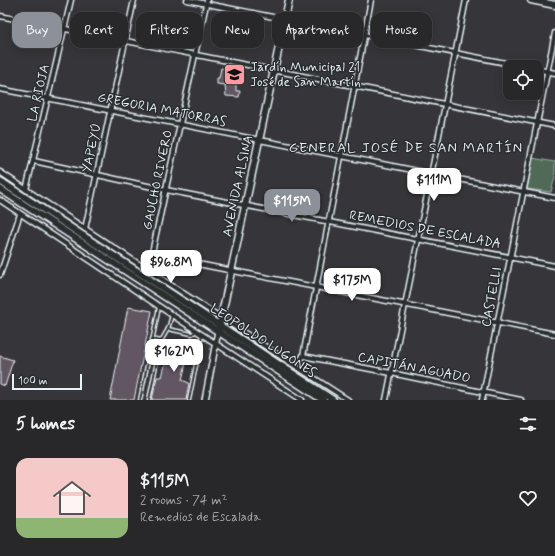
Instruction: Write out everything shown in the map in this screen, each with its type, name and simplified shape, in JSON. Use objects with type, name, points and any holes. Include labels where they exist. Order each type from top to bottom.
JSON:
[{"type":"main road","name":"AVENIDA ALSINA","points":[[286,12],[289,0]]},
{"type":"main road","points":[[531,0],[555,5]]},
{"type":"main road","name":"AVENIDA ALSINA","points":[[219,328],[279,48]]},
{"type":"main road","name":"LEOPOLDO LUGONES","points":[[0,182],[146,278],[323,400]]},
{"type":"main road","name":"LEOPOLDO LUGONES","points":[[0,189],[333,400]]},
{"type":"street","name":"LA RIOJA","points":[[26,190],[71,0]]},
{"type":"street","name":"YAPEYÚ","points":[[128,31],[134,0]]},
{"type":"street","points":[[188,0],[206,2],[272,16]]},
{"type":"street","points":[[296,366],[303,356],[371,0]]},
{"type":"street","points":[[386,400],[454,53],[466,0]]},
{"type":"street","name":"GAUCHO RIVERO","points":[[148,271],[206,2]]},
{"type":"street","points":[[0,16],[70,29]]},
{"type":"street","name":"CASTELLI","points":[[482,400],[536,122],[555,33]]},
{"type":"street","points":[[364,35],[503,63]]},
{"type":"street","points":[[128,41],[555,126]]},
{"type":"street","name":"YAPEYÚ","points":[[85,230],[124,48]]},
{"type":"street","points":[[543,70],[555,73]]},
{"type":"street","name":"GREGORIA MATORRAS","points":[[0,88],[555,198]]},
{"type":"street","name":"REMEDIOS DE ESCALADA","points":[[34,161],[166,190],[555,266]]},
{"type":"street","points":[[0,172],[85,230],[222,317],[348,400]]},
{"type":"street","points":[[0,200],[302,400]]},
{"type":"street","points":[[0,275],[20,214]]},
{"type":"street","points":[[152,255],[555,334]]},
{"type":"street","name":"AVENIDA ALSINA","points":[[205,400],[219,328]]},
{"type":"street","name":"CAPITÁN AGUADO","points":[[303,356],[522,400]]},
{"type":"lane","points":[[140,400],[159,306]]},
{"type":"lane","points":[[148,400],[161,341],[168,329],[172,315]]},
{"type":"lane","points":[[168,329],[192,334],[196,331]]},
{"type":"lane","points":[[189,400],[202,335]]},
{"type":"lane","points":[[152,339],[161,341]]},
{"type":"green space","points":[[532,158],[555,162],[555,177],[551,192],[527,189]]},
{"type":"building","points":[[221,68],[236,71],[236,91],[240,91],[239,97],[226,96],[225,85],[217,84],[217,78],[219,78]]},
{"type":"building","points":[[128,307],[152,311],[134,400],[110,400]]},
{"type":"building","points":[[167,341],[197,347],[194,361],[187,359],[182,380],[189,383],[186,400],[152,400],[157,377],[162,377],[167,356],[164,355]]},
{"type":"building","points":[[0,356],[13,360],[5,386],[0,384]]},
{"type":"place","name":"Jardín Municipal 21 José de San Martín","points":[[234,74]]},
{"type":"district","name":"GENERAL JOSÉ DE SAN MARTÍN","points":[[406,148]]}]
